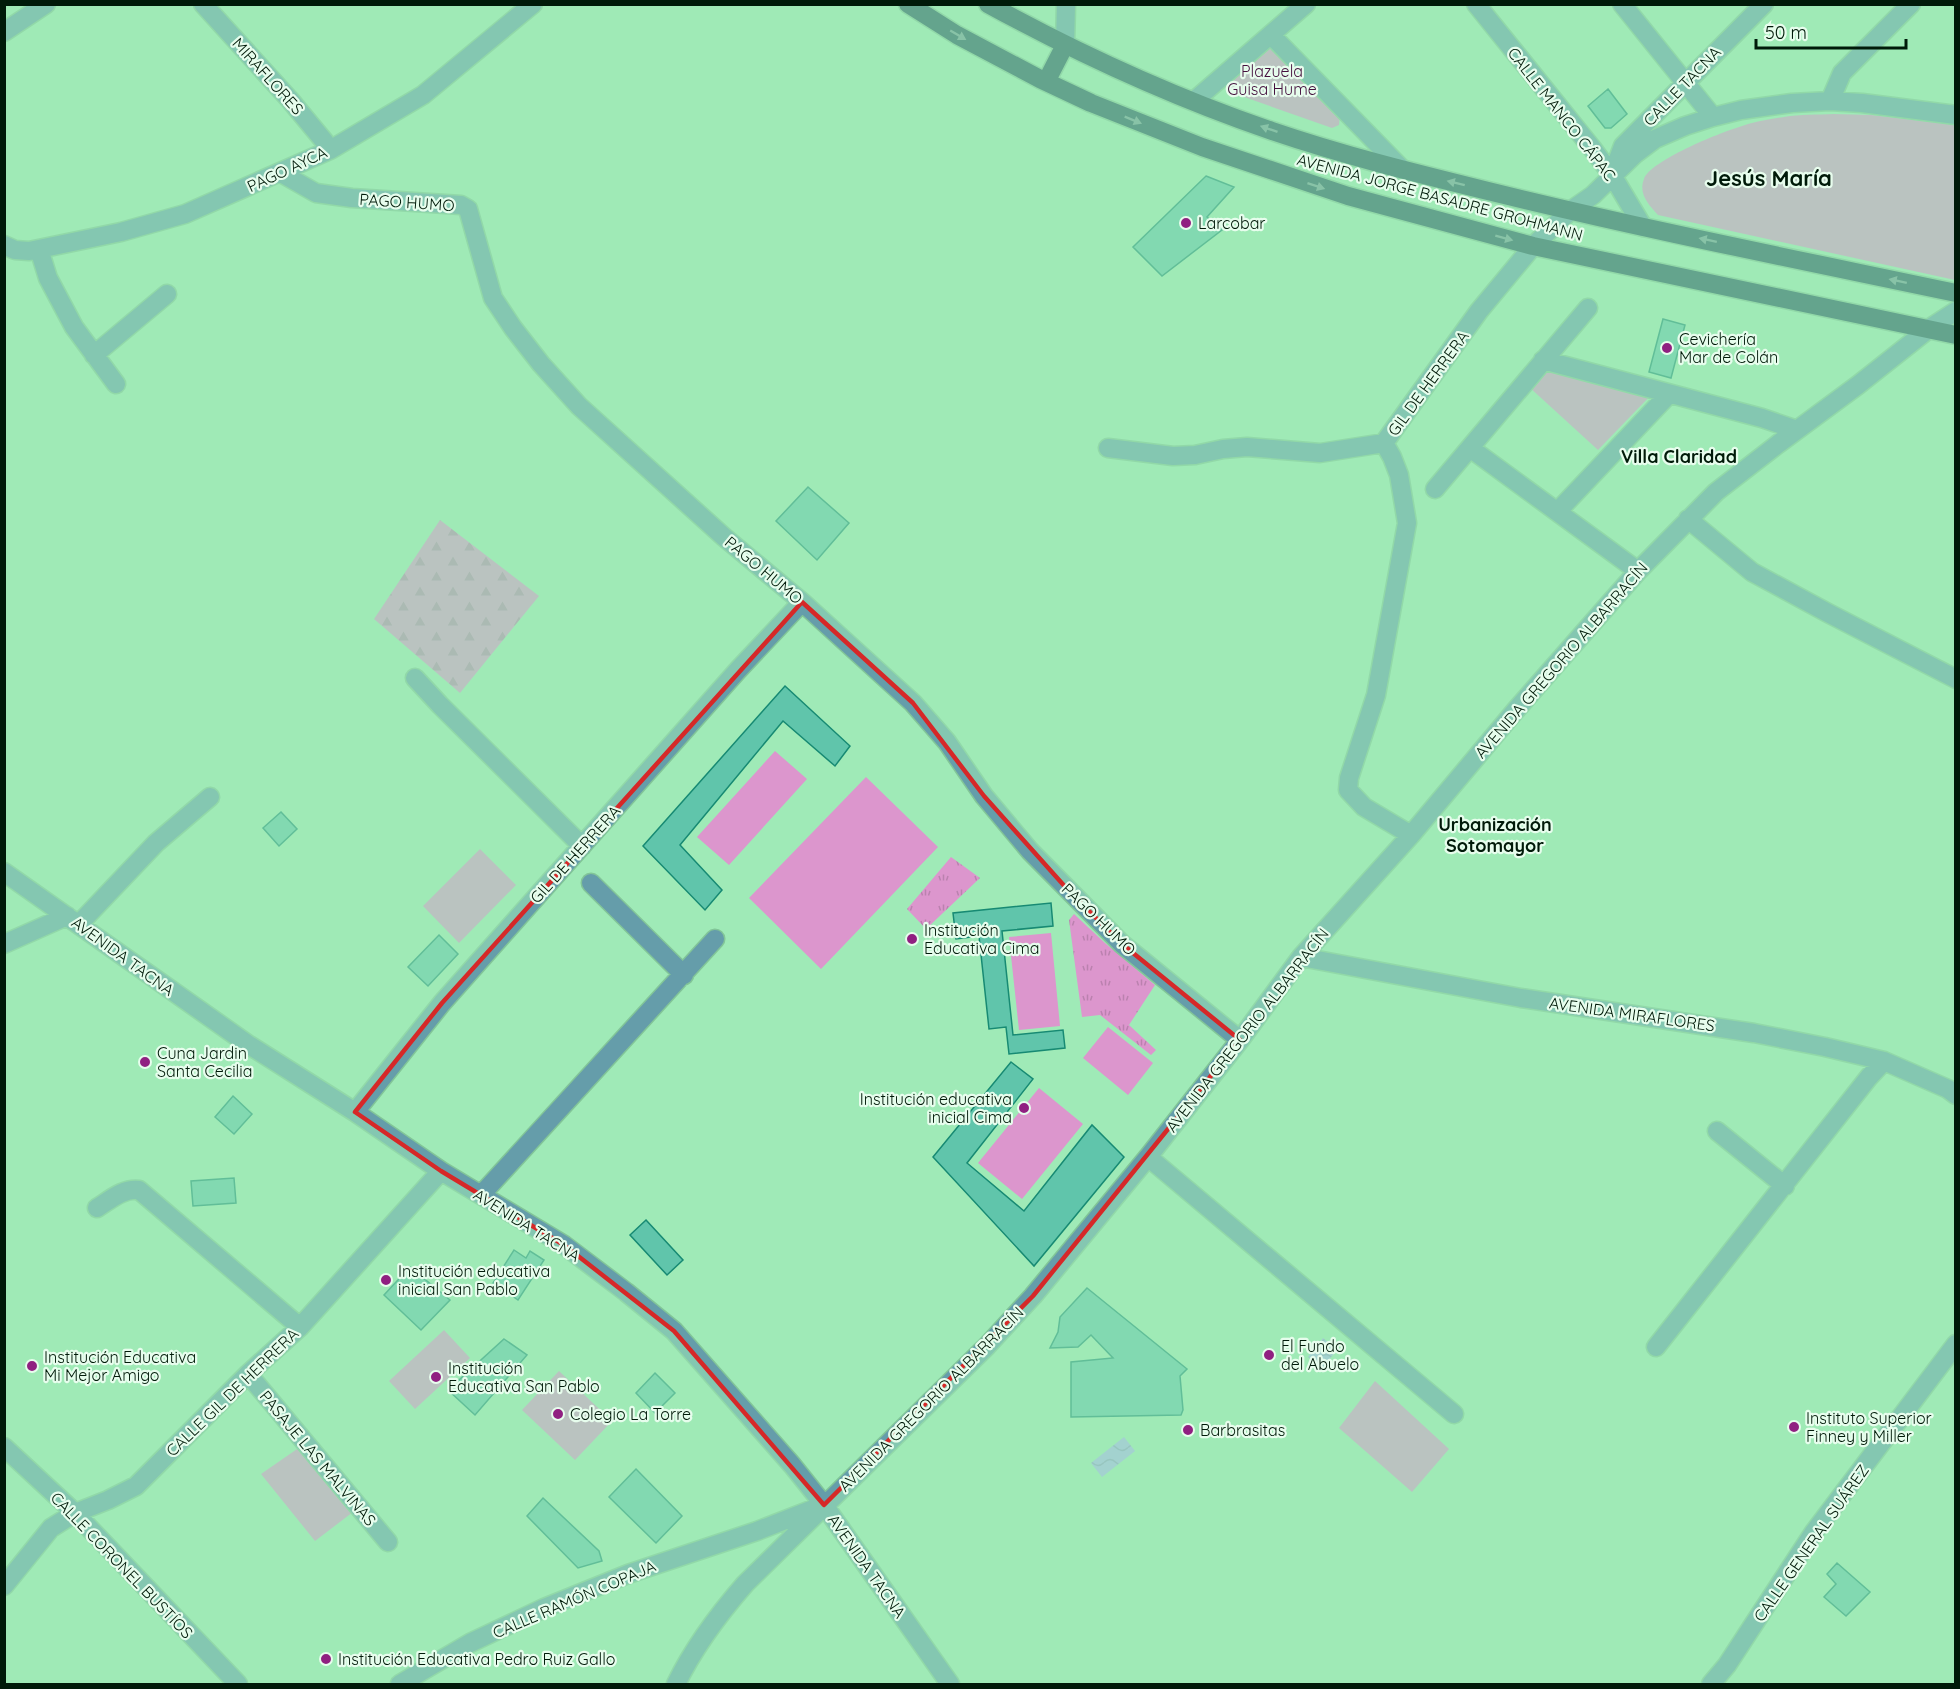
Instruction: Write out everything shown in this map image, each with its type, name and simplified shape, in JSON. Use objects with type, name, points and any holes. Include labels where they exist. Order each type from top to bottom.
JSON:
[{"type":"highway","name":"AVENIDA JORGE BASADRE GROHMANN","points":[[908,4],[957,34],[1046,82],[1091,103],[1157,130],[1348,196],[1533,246],[1956,335]]},
{"type":"highway","name":"AVENIDA JORGE BASADRE GROHMANN","points":[[988,4],[1104,64],[1272,131],[1402,169],[1570,211],[1956,293]]},
{"type":"highway","points":[[1046,82],[1065,45]]},
{"type":"street","points":[[4,32],[46,4]]},
{"type":"street","name":"MIRAFLORES","points":[[203,4],[290,100],[330,150]]},
{"type":"street","name":"PAGO AYCA","points":[[4,245],[15,250],[29,251],[121,232],[185,214],[281,173],[330,150],[423,95],[533,4]]},
{"type":"street","points":[[1065,45],[1066,4]]},
{"type":"street","points":[[1194,101],[1306,4]]},
{"type":"street","name":"CALLE MANCO CÁPAC","points":[[1476,4],[1592,148],[1643,227]]},
{"type":"street","points":[[1622,4],[1713,117]]},
{"type":"street","name":"CALLE TACNA","points":[[1612,176],[1623,146],[1764,4]]},
{"type":"street","points":[[1830,101],[1842,73],[1911,4]]},
{"type":"street","points":[[1271,35],[1402,169]]},
{"type":"street","name":"GIL DE HERRERA","points":[[1108,448],[1173,456],[1247,447],[1320,453],[1384,443],[1479,311],[1533,246],[1570,211],[1593,195],[1635,154],[1655,139],[1713,117],[1741,110],[1792,103],[1830,101],[1896,106],[1955,114]]},
{"type":"street","name":"PAGO HUMO","points":[[281,173],[316,193],[352,198],[461,205],[468,209],[493,298],[541,364],[579,406],[913,703],[946,742],[984,796],[1030,851],[1122,944],[1240,1040]]},
{"type":"street","points":[[39,249],[48,278],[74,327],[116,384]]},
{"type":"street","points":[[94,354],[167,294]]},
{"type":"street","points":[[1435,489],[1588,308]]},
{"type":"street","name":"AVENIDA GREGORIO ALBARRACÍN","points":[[676,1684],[695,1650],[745,1584],[987,1346],[1033,1296],[1148,1157],[1240,1040],[1301,957],[1411,835],[1515,711],[1638,571],[1716,492],[1930,328],[1956,311]]},
{"type":"street","points":[[1544,360],[1762,418],[1797,430]]},
{"type":"street","points":[[1557,512],[1669,394]]},
{"type":"street","points":[[1384,443],[1399,475],[1407,523],[1376,695],[1349,778],[1348,790],[1364,807],[1411,835]]},
{"type":"street","points":[[1470,448],[1638,571]]},
{"type":"street","points":[[1688,519],[1752,572],[1828,614],[1956,679]]},
{"type":"street","name":"GIL DE HERRERA","points":[[355,1112],[442,1003],[738,670],[802,602]]},
{"type":"street","points":[[415,678],[582,846]]},
{"type":"street","points":[[4,944],[73,920],[156,843],[210,797]]},
{"type":"street","name":"AVENIDA TACNA","points":[[4,872],[158,983],[249,1045],[355,1112],[441,1171],[564,1245],[674,1331],[792,1465],[824,1505],[950,1684]]},
{"type":"street","points":[[591,883],[684,975]]},
{"type":"street","points":[[481,1195],[715,939]]},
{"type":"street","name":"AVENIDA MIRAFLORES","points":[[1301,957],[1521,998],[1754,1033],[1884,1060],[1948,1089],[1956,1095]]},
{"type":"street","points":[[1656,1347],[1884,1060]]},
{"type":"street","points":[[1716,1131],[1785,1186]]},
{"type":"street","points":[[1148,1157],[1454,1414]]},
{"type":"street","name":"CALLE GIL DE HERRERA","points":[[4,1586],[51,1528],[75,1513],[136,1486],[248,1374],[300,1327],[441,1171]]},
{"type":"street","points":[[97,1208],[123,1191],[139,1190],[300,1327]]},
{"type":"street","name":"CALLE GENERAL SUÁREZ","points":[[1711,1684],[1727,1665],[1814,1532],[1956,1344]]},
{"type":"street","name":"PASAJE LAS MALVINAS","points":[[248,1374],[388,1542]]},
{"type":"street","name":"CALLE CORONEL BUSTÍOS","points":[[4,1447],[75,1513],[237,1684]]},
{"type":"street","name":"CALLE RAMÓN COPAJA","points":[[400,1684],[470,1643],[544,1608],[628,1574],[758,1532],[824,1505]]},
{"type":"highlighted area","points":[[802,602],[913,703],[984,796],[1068,890],[1122,944],[1240,1040],[1033,1296],[824,1505],[674,1331],[564,1245],[441,1171],[355,1112],[442,1003]]},
{"type":"green space","name":"Plazuela Guisa Hume","points":[[1268,48],[1277,49],[1340,114],[1339,125],[1332,128],[1227,91],[1227,85]]},
{"type":"green space","points":[[1796,115],[1871,115],[1955,125],[1955,280],[1658,215],[1645,199],[1642,190],[1644,179],[1649,172],[1671,156],[1702,141],[1761,121]]},
{"type":"green space","points":[[1545,366],[1653,393],[1598,450],[1528,386]]},
{"type":"green space","points":[[440,520],[539,596],[460,693],[374,619]]},
{"type":"green space","points":[[775,751],[807,779],[729,865],[697,837]]},
{"type":"green space","points":[[866,777],[938,847],[821,969],[749,898]]},
{"type":"green space","points":[[480,849],[516,885],[459,943],[423,906]]},
{"type":"green space","points":[[951,857],[980,878],[926,929],[907,909]]},
{"type":"green space","points":[[1074,914],[1155,985],[1129,1025],[1156,1050],[1151,1055],[1100,1015],[1082,1017],[1069,920]]},
{"type":"green space","points":[[1051,933],[1060,1026],[1019,1030],[1009,937]]},
{"type":"green space","points":[[1108,1027],[1153,1063],[1128,1095],[1083,1058]]},
{"type":"green space","points":[[1039,1088],[1083,1124],[1022,1199],[978,1163]]},
{"type":"green space","points":[[444,1330],[470,1358],[415,1409],[389,1381]]},
{"type":"green space","points":[[559,1371],[612,1421],[575,1460],[522,1410]]},
{"type":"green space","points":[[1375,1381],[1449,1449],[1412,1492],[1339,1428]]},
{"type":"green space","points":[[300,1447],[353,1512],[315,1541],[261,1474]]},
{"type":"water","points":[[1323,1338],[1337,1350],[1322,1368],[1308,1357]]},
{"type":"water","points":[[1124,1437],[1135,1451],[1102,1477],[1091,1463]]},
{"type":"building","points":[[1608,89],[1627,114],[1611,128],[1605,128],[1588,106]]},
{"type":"building","name":"Larcobar","points":[[1206,176],[1234,187],[1207,217],[1222,230],[1162,276],[1133,247]]},
{"type":"building","name":"Cevichería Mar de Colán","points":[[1663,319],[1685,325],[1671,378],[1649,372]]},
{"type":"building","points":[[808,487],[849,523],[817,560],[776,521]]},
{"type":"building","points":[[785,686],[850,746],[835,766],[783,721],[680,845],[722,890],[705,910],[643,846]]},
{"type":"building","points":[[281,812],[297,829],[279,846],[263,828]]},
{"type":"building","points":[[1051,903],[1053,926],[1002,931],[1013,1035],[1063,1030],[1065,1048],[1009,1054],[1006,1027],[989,1029],[979,936],[956,939],[953,913]]},
{"type":"building","points":[[439,935],[458,954],[428,986],[408,967]]},
{"type":"building","points":[[1011,1062],[1033,1079],[967,1163],[1024,1211],[1092,1125],[1124,1157],[1034,1266],[933,1157]]},
{"type":"building","points":[[233,1096],[252,1114],[234,1134],[215,1117]]},
{"type":"building","points":[[234,1178],[236,1203],[193,1206],[191,1181]]},
{"type":"building","points":[[646,1220],[683,1260],[667,1275],[630,1235]]},
{"type":"building","points":[[514,1250],[526,1258],[530,1251],[544,1260],[518,1300],[493,1283]]},
{"type":"building","points":[[410,1267],[450,1300],[421,1330],[384,1295]]},
{"type":"building","points":[[1087,1288],[1187,1369],[1180,1376],[1183,1410],[1181,1415],[1071,1417],[1071,1362],[1113,1358],[1091,1335],[1078,1347],[1050,1348],[1058,1332],[1060,1317]]},
{"type":"building","points":[[504,1339],[527,1355],[475,1415],[448,1390]]},
{"type":"building","points":[[655,1373],[675,1393],[655,1413],[636,1393]]},
{"type":"building","points":[[636,1469],[682,1516],[656,1543],[609,1497]]},
{"type":"building","points":[[543,1498],[599,1551],[602,1561],[578,1568],[527,1516]]},
{"type":"building","points":[[1837,1563],[1870,1592],[1846,1616],[1824,1597],[1836,1584],[1827,1574]]},
{"type":"place","name":"Larcobar","points":[[1186,223]]},
{"type":"place","name":"Cevichería Mar de Colán","points":[[1667,348]]},
{"type":"place","name":"Institución Educativa Cima","points":[[912,939]]},
{"type":"place","name":"Cuna Jardin Santa Cecilia","points":[[145,1062]]},
{"type":"place","name":"Institución educativa inicial Cima","points":[[1024,1108]]},
{"type":"place","name":"Institución educativa inicial San Pablo","points":[[386,1280]]},
{"type":"place","name":"El Fundo del Abuelo","points":[[1269,1355]]},
{"type":"place","name":"Institución Educativa Mi Mejor Amigo","points":[[32,1366]]},
{"type":"place","name":"Institución Educativa San Pablo","points":[[436,1377]]},
{"type":"place","name":"Colegio La Torre","points":[[558,1414]]},
{"type":"place","name":"Instituto Superior Finney y Miller","points":[[1794,1427]]},
{"type":"place","name":"Barbrasitas","points":[[1188,1430]]},
{"type":"place","name":"Institución Educativa Pedro Ruiz Gallo","points":[[326,1659]]},
{"type":"district","name":"Jesús María","points":[[1769,178]]},
{"type":"district","name":"Villa Claridad","points":[[1679,457]]},
{"type":"district","name":"Urbanización Sotomayor","points":[[1495,835]]}]
